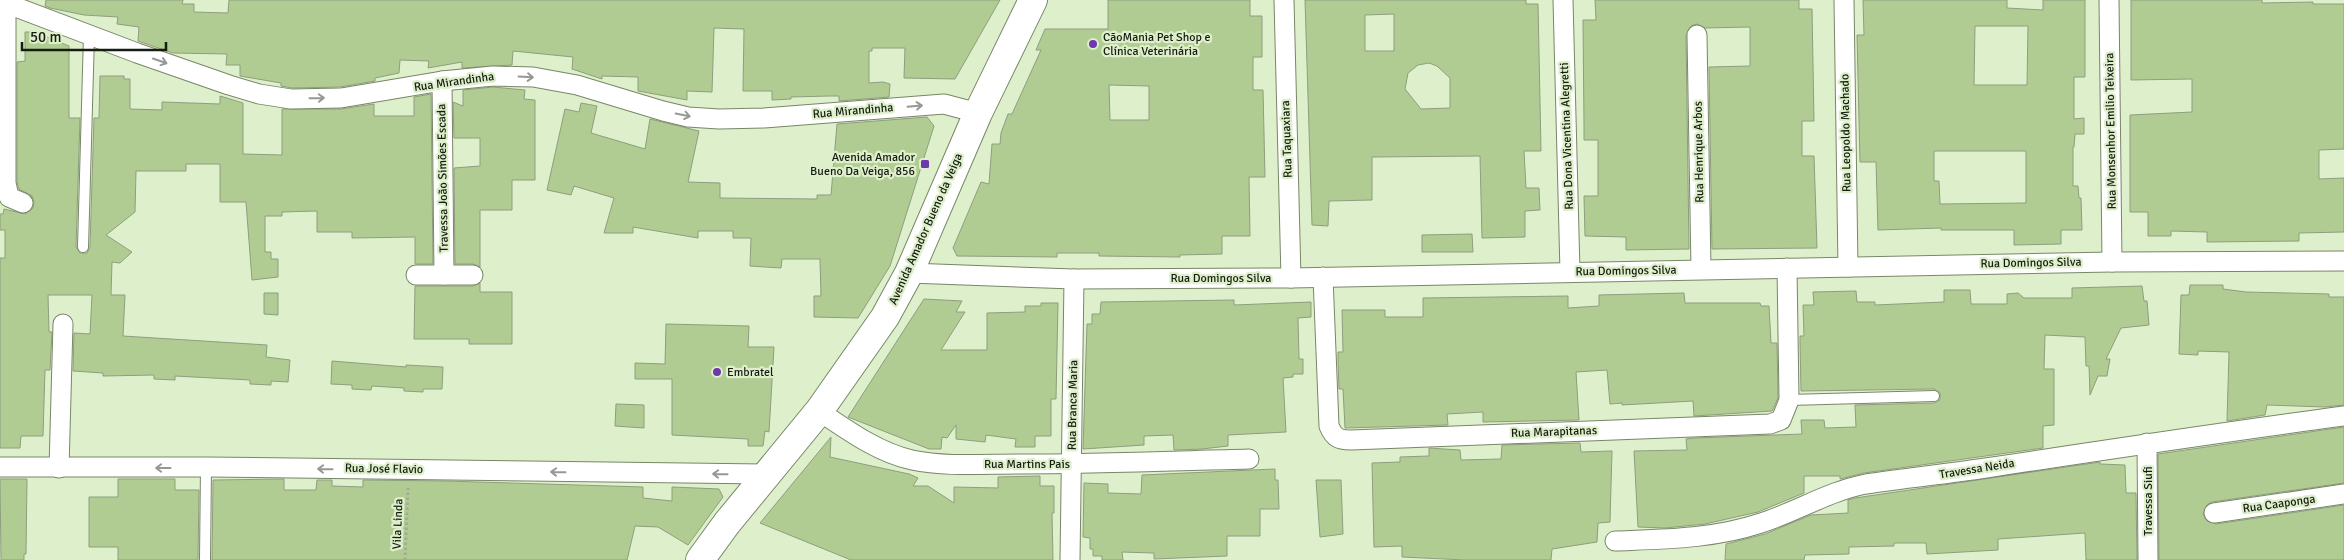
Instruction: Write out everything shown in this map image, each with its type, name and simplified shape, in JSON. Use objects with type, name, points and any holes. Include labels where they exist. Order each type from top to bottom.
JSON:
[{"type":"main road","name":"Avenida Amador Bueno da Veiga","points":[[700,560],[728,522],[819,411],[885,317],[908,273],[978,113],[1033,0]]},
{"type":"street","name":"Rua Taquaxiara","points":[[1284,0],[1291,278]]},
{"type":"street","name":"Rua Dona Vicentina Alegretti","points":[[1563,0],[1570,272]]},
{"type":"street","name":"Rua Leopoldo Machado","points":[[1844,0],[1848,267]]},
{"type":"street","name":"Rua Monsenhor Emilio Teixeira","points":[[2109,0],[2112,262]]},
{"type":"street","name":"Rua Mirandinha","points":[[3,2],[229,85],[259,94],[291,99],[341,98],[442,81],[493,76],[533,77],[577,85],[671,113],[719,119],[764,118],[944,104],[978,113]]},
{"type":"street","points":[[3,2],[6,183],[9,197],[22,202]]},
{"type":"street","name":"Rua Henrique Arbos","points":[[1697,35],[1702,269]]},
{"type":"street","name":"Travessa João Simões Escada","points":[[442,81],[444,275]]},
{"type":"street","name":"Rua Domingos Silva","points":[[908,273],[1074,279],[1291,278],[2112,262],[2344,261]]},
{"type":"street","name":"Rua Marapitanas","points":[[1323,277],[1329,426],[1333,435],[1340,440],[1770,424],[1781,420],[1788,400],[1787,268]]},
{"type":"street","points":[[416,275],[474,275]]},
{"type":"street","name":"Rua Branca Maria","points":[[1070,560],[1074,279]]},
{"type":"street","points":[[59,468],[63,324]]},
{"type":"street","name":"Rua Martins Pais","points":[[819,411],[844,428],[887,451],[912,460],[953,464],[1072,464],[1249,459]]},
{"type":"street","name":"Travessa Neida","points":[[1615,540],[1681,538],[1735,530],[1761,523],[1816,500],[1865,484],[2344,416]]},
{"type":"street","name":"Travessa Siufi","points":[[2147,443],[2148,560]]},
{"type":"street","name":"Rua José Flavio","points":[[0,468],[206,468],[769,474]]},
{"type":"street","name":"Rua Caaponga","points":[[2214,513],[2344,494]]},
{"type":"lane","points":[[83,247],[89,35]]},
{"type":"lane","points":[[1788,400],[1934,396]]},
{"type":"lane","points":[[205,560],[206,468]]},
{"type":"path","name":"Vila Linda","points":[[405,560],[408,489]]},
{"type":"building","points":[[46,0],[183,0],[182,4],[194,4],[194,12],[228,13],[229,0],[1000,0],[955,79],[904,78],[905,48],[872,48],[872,51],[869,51],[869,83],[883,82],[890,84],[889,97],[839,101],[839,96],[791,97],[791,99],[772,100],[772,91],[743,91],[744,29],[714,28],[712,92],[687,91],[687,100],[638,91],[638,77],[602,76],[602,79],[572,69],[573,57],[513,51],[512,65],[462,68],[462,62],[428,68],[429,61],[400,60],[399,73],[375,78],[375,81],[340,87],[292,88],[281,86],[281,83],[240,76],[240,65],[226,65],[227,54],[173,53],[138,41],[139,27],[117,24],[118,17],[84,15],[50,8],[45,6]]},
{"type":"building","points":[[1108,0],[1250,0],[1250,16],[1262,16],[1262,57],[1253,57],[1253,90],[1263,90],[1265,177],[1249,177],[1250,236],[1222,236],[1222,254],[1180,255],[1180,257],[1099,256],[1099,253],[1057,253],[1057,257],[957,256],[953,248],[981,182],[989,184],[992,144],[1000,144],[1001,133],[1008,114],[1012,114],[1041,50],[1036,50],[1045,29],[1108,29]],"holes":[[[1109,85],[1149,86],[1149,120],[1110,120]]]},
{"type":"building","points":[[1305,0],[1526,0],[1526,4],[1538,4],[1541,151],[1524,151],[1526,188],[1539,188],[1540,210],[1525,211],[1525,237],[1482,238],[1480,156],[1372,157],[1372,200],[1329,201],[1328,226],[1312,225]],"holes":[[[1394,14],[1394,51],[1365,51],[1365,15]],[[1429,63],[1437,66],[1450,78],[1450,108],[1421,109],[1405,89],[1408,73],[1418,65]]]},
{"type":"building","points":[[1595,0],[1799,0],[1799,9],[1812,9],[1814,121],[1802,121],[1802,156],[1814,156],[1817,248],[1712,249],[1709,67],[1750,66],[1750,27],[1705,28],[1697,24],[1691,26],[1686,35],[1689,249],[1626,250],[1626,237],[1585,236],[1584,196],[1598,196],[1598,140],[1584,140],[1583,20],[1596,20]]},
{"type":"building","points":[[1863,0],[2007,0],[2007,8],[2043,10],[2043,0],[2085,0],[2085,77],[2074,77],[2074,119],[2084,118],[2084,134],[2075,134],[2073,147],[2073,186],[2078,186],[2079,198],[2081,198],[2082,230],[2061,230],[2061,244],[2014,245],[2014,230],[1941,230],[1941,228],[1878,230],[1876,162],[1860,162],[1857,35],[1864,35]],"holes":[[[1975,26],[2028,26],[2027,85],[1974,85]],[[1934,151],[2026,151],[2026,203],[1940,204],[1939,181],[1934,181]]]},
{"type":"building","points":[[2131,0],[2262,0],[2262,3],[2313,2],[2313,4],[2344,4],[2344,149],[2319,150],[2319,179],[2344,178],[2344,232],[2299,233],[2299,241],[2207,242],[2207,232],[2171,231],[2171,236],[2148,236],[2148,212],[2130,212],[2130,115],[2192,112],[2192,79],[2131,80]]},
{"type":"building","points":[[25,32],[35,32],[69,46],[69,118],[80,118],[76,247],[80,253],[87,253],[90,247],[94,118],[99,118],[100,76],[124,76],[124,79],[130,79],[130,109],[162,110],[162,102],[220,104],[220,96],[243,103],[243,154],[282,155],[282,109],[341,109],[374,104],[374,116],[414,116],[414,97],[431,94],[433,264],[415,264],[415,237],[352,238],[352,232],[317,232],[317,211],[282,212],[282,216],[265,216],[265,252],[271,252],[271,259],[278,259],[278,277],[252,280],[246,202],[220,202],[220,164],[186,164],[186,171],[136,171],[135,212],[106,235],[132,252],[120,263],[112,262],[111,295],[125,295],[123,336],[267,345],[266,357],[290,360],[288,382],[271,381],[271,385],[250,384],[250,380],[175,376],[175,380],[154,379],[154,375],[103,376],[103,373],[73,371],[74,333],[90,334],[92,295],[48,295],[49,332],[52,332],[50,370],[45,370],[43,436],[21,436],[20,448],[0,448],[0,258],[5,258],[5,230],[0,230],[0,214],[3,214],[4,209],[25,214],[33,208],[34,202],[32,196],[19,189],[17,182],[17,62],[25,61]]},
{"type":"building","points":[[493,87],[525,90],[524,99],[535,100],[535,180],[512,180],[512,210],[480,210],[480,267],[473,264],[455,264],[454,168],[480,166],[480,138],[454,138],[453,102],[463,106],[463,90]]},
{"type":"building","points":[[581,103],[597,106],[591,133],[645,149],[650,119],[699,131],[688,182],[720,183],[720,198],[817,199],[817,195],[831,195],[837,124],[927,117],[934,126],[890,266],[858,318],[814,317],[814,296],[821,296],[820,259],[782,259],[781,268],[750,266],[751,238],[733,238],[733,231],[698,231],[698,238],[633,227],[633,233],[604,233],[614,198],[574,186],[571,195],[547,190],[565,109],[579,112]]},
{"type":"building","points":[[1472,234],[1473,252],[1422,252],[1422,235]]},
{"type":"building","points":[[480,283],[480,292],[512,292],[512,344],[469,344],[469,339],[414,339],[415,286],[473,286]]},
{"type":"building","points":[[2190,285],[2223,285],[2223,289],[2246,292],[2329,294],[2329,297],[2344,297],[2344,405],[2325,407],[2267,405],[2265,415],[2227,421],[2229,352],[2198,351],[2198,355],[2179,354],[2181,295],[2189,295]]},
{"type":"building","points":[[2142,286],[2144,301],[2147,301],[2149,325],[2121,328],[2106,359],[2110,359],[2107,376],[2098,376],[2090,395],[2085,337],[2045,335],[2044,369],[2054,369],[2054,425],[2043,426],[2043,448],[1864,473],[1840,479],[1840,476],[1804,476],[1804,493],[1758,512],[1705,524],[1665,528],[1638,527],[1634,451],[1687,450],[1686,439],[1695,438],[1802,434],[1801,420],[1824,420],[1825,428],[1856,427],[1855,405],[1934,403],[1940,400],[1940,393],[1934,389],[1801,391],[1800,336],[1804,336],[1803,305],[1814,305],[1813,292],[1856,291],[1857,302],[1875,302],[1875,305],[1944,302],[1944,290],[1970,290],[1971,304],[2007,304],[2007,294],[2018,293],[2024,298],[2072,298],[2072,288]]},
{"type":"building","points":[[264,293],[278,293],[278,315],[264,314]]},
{"type":"building","points":[[1684,293],[1685,303],[1760,303],[1761,306],[1769,306],[1771,343],[1777,343],[1778,398],[1772,411],[1694,416],[1693,401],[1610,404],[1607,370],[1576,372],[1579,420],[1483,422],[1483,412],[1447,414],[1448,425],[1345,428],[1343,389],[1339,389],[1338,361],[1338,352],[1343,352],[1342,310],[1385,310],[1385,317],[1423,317],[1423,298],[1568,296],[1568,308],[1599,306],[1599,295]]},
{"type":"building","points":[[924,299],[962,301],[956,312],[965,312],[941,350],[987,350],[987,313],[1025,312],[1025,306],[1041,306],[1041,303],[1058,303],[1056,399],[1051,399],[1051,436],[1035,436],[1035,447],[1015,447],[1016,439],[986,435],[985,442],[956,439],[956,425],[947,438],[942,437],[941,449],[929,449],[848,417]]},
{"type":"building","points":[[1234,300],[1234,305],[1311,302],[1311,317],[1298,318],[1299,359],[1303,359],[1303,374],[1293,374],[1293,377],[1283,378],[1286,432],[1228,435],[1228,446],[1202,449],[1174,450],[1173,435],[1144,436],[1144,445],[1083,449],[1087,324],[1092,324],[1092,314],[1100,314],[1101,302]]},
{"type":"building","points":[[666,324],[749,326],[748,347],[774,347],[769,432],[765,431],[763,446],[748,446],[748,439],[672,435],[672,379],[635,379],[635,363],[665,364]]},
{"type":"building","points":[[332,361],[406,367],[406,365],[443,367],[442,389],[423,389],[423,392],[404,391],[404,388],[372,386],[371,390],[352,389],[352,385],[331,384]]},
{"type":"building","points":[[616,404],[644,405],[644,428],[615,426]]},
{"type":"building","points":[[2344,427],[2344,483],[2212,502],[2207,505],[2203,514],[2206,520],[2216,524],[2344,505],[2344,560],[2159,560],[2158,454]]},
{"type":"building","points":[[831,437],[830,457],[909,474],[918,478],[913,486],[928,486],[954,503],[954,487],[998,488],[998,477],[1040,476],[1040,486],[1054,486],[1054,513],[1052,513],[1053,560],[851,560],[760,523]]},
{"type":"building","points":[[1580,443],[1581,452],[1612,451],[1610,522],[1598,523],[1597,542],[1552,549],[1551,560],[1465,560],[1402,557],[1402,546],[1374,547],[1372,463],[1400,462],[1400,457],[1429,456],[1429,448],[1460,450],[1461,460],[1501,459],[1502,445]]},
{"type":"building","points":[[2100,462],[2100,464],[2125,465],[2126,493],[2136,493],[2137,560],[2086,560],[2085,533],[1998,539],[1998,550],[1927,554],[1926,543],[1894,543],[1894,546],[1849,547],[1849,554],[1805,555],[1804,560],[1725,560],[1726,544],[1765,534],[1811,515],[1848,513],[1848,500],[1855,498]]},
{"type":"building","points":[[1275,469],[1275,480],[1278,480],[1279,509],[1260,509],[1260,536],[1227,536],[1227,556],[1154,559],[1154,553],[1122,552],[1123,560],[1102,560],[1102,556],[1093,556],[1093,549],[1090,549],[1090,538],[1083,537],[1084,483],[1108,484],[1108,493],[1141,494],[1142,475]]},
{"type":"building","points":[[0,479],[27,479],[26,554],[24,554],[24,560],[1,560]]},
{"type":"building","points":[[118,479],[175,479],[175,490],[199,490],[198,560],[118,560],[118,547],[89,547],[89,497],[118,497]]},
{"type":"building","points":[[284,479],[284,490],[316,490],[317,480],[332,480],[332,486],[363,487],[363,480],[445,481],[643,487],[643,498],[672,501],[672,487],[719,489],[723,497],[688,545],[658,527],[635,526],[627,560],[212,560],[213,480]]},
{"type":"building","points":[[1316,480],[1341,480],[1343,534],[1320,537]]},
{"type":"place","name":"CãoMania Pet Shop e Clínica Veterinária","points":[[1093,44]]},
{"type":"place","name":"Avenida Amador Bueno Da Veiga, 856","points":[[925,164]]},
{"type":"place","name":"Embratel","points":[[717,372]]}]
